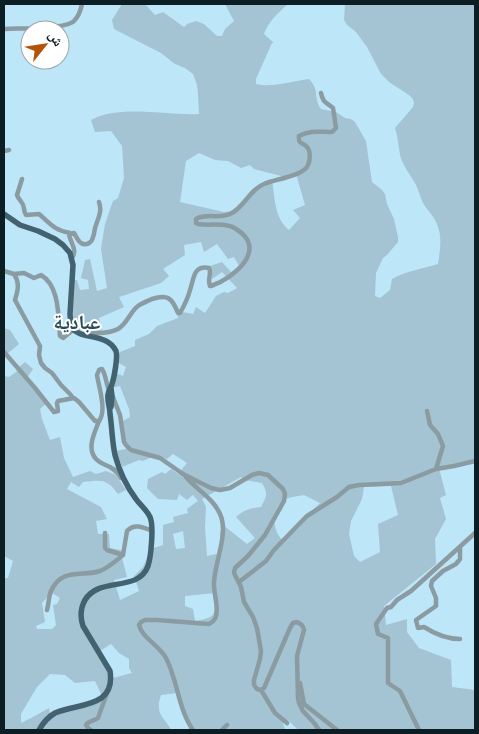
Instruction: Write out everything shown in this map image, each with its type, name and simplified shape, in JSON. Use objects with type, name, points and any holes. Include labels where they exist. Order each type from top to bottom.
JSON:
[{"type":"main road","points":[[4,214],[20,225],[55,239],[67,249],[72,258],[70,325],[72,330],[77,333],[105,341],[115,349],[117,359],[111,391],[108,397],[115,453],[126,484],[149,516],[152,524],[148,564],[142,575],[131,581],[98,588],[91,592],[86,598],[81,611],[83,626],[110,671],[110,686],[107,692],[94,702],[54,714],[39,730]]},
{"type":"street","points":[[4,28],[66,25],[75,20],[82,4]]},
{"type":"street","points":[[83,334],[93,332],[106,333],[118,329],[139,305],[160,297],[171,300],[180,314],[191,288],[193,276],[197,271],[209,268],[211,272],[208,282],[210,286],[236,272],[249,257],[251,249],[245,237],[234,227],[198,224],[196,219],[203,216],[223,217],[229,215],[239,208],[260,185],[296,175],[306,169],[310,163],[309,150],[308,147],[300,142],[299,136],[318,131],[332,132],[336,128],[333,108],[326,104],[321,93]]},
{"type":"street","points":[[22,179],[17,197],[23,203],[26,215],[39,214],[60,231],[74,233],[82,244],[92,241],[95,226],[101,213],[99,202]]},
{"type":"street","points":[[70,233],[69,238],[75,253],[72,258]]},
{"type":"street","points":[[4,271],[14,274],[24,273],[34,278],[41,274],[44,276],[54,293],[57,303],[60,336],[63,338],[72,330]]},
{"type":"street","points":[[14,274],[19,287],[15,300],[40,346],[41,363],[52,372],[61,385],[79,402],[94,421],[99,421]]},
{"type":"street","points":[[4,352],[36,388],[52,412],[58,410],[58,401],[73,398]]},
{"type":"street","points":[[126,484],[122,482],[118,472],[97,460],[94,456],[92,438],[102,418],[103,410],[97,375],[99,370],[102,369],[120,415],[124,442],[134,452],[160,458],[183,474],[211,488],[220,490],[234,487],[255,473],[262,473],[268,475],[283,489],[285,494],[284,501],[265,535],[248,556],[235,568],[234,573],[241,587],[244,602],[257,628],[261,651],[254,685],[257,689],[261,690],[275,713],[287,723]]},
{"type":"street","points":[[427,411],[430,425],[438,434],[443,446],[436,469]]},
{"type":"street","points":[[239,582],[266,561],[302,521],[346,489],[359,486],[402,483],[436,469],[475,460]]},
{"type":"street","points":[[183,474],[192,485],[212,502],[222,520],[223,527],[214,580],[217,616],[209,624],[145,620],[139,625],[145,636],[162,651],[167,659],[173,672],[188,722],[194,730]]},
{"type":"street","points":[[48,610],[52,590],[58,582],[73,573],[100,571],[123,555],[127,531],[130,528],[134,526],[152,530]]},
{"type":"street","points":[[105,533],[105,548],[123,555]]},
{"type":"street","points":[[419,730],[400,691],[388,683],[388,638],[378,634],[376,624],[387,608],[391,608],[397,600],[411,591],[475,533]]},
{"type":"street","points":[[460,547],[460,559],[456,564],[443,571],[432,581],[431,586],[436,598],[436,606],[416,620],[418,628],[424,627],[451,639],[460,639]]},
{"type":"street","points":[[261,690],[266,685],[290,628],[297,622],[303,625],[304,630],[297,656],[298,703],[320,730]]},
{"type":"street","points":[[298,675],[300,676],[304,704],[337,730]]},
{"type":"street","points":[[92,730],[86,725],[98,718],[107,692]]},
{"type":"street","points":[[222,730],[227,725]]},
{"type":"shaded area","points":[[122,4],[145,4],[155,15],[163,12],[184,27],[196,21],[204,24],[217,36],[222,36],[225,29],[234,21],[225,4],[288,4],[271,21],[264,34],[274,43],[272,43],[256,79],[256,84],[275,85],[309,79],[316,90],[317,101],[321,109],[336,112],[355,122],[366,141],[372,182],[385,194],[398,237],[398,242],[383,258],[376,273],[375,296],[380,298],[390,290],[392,279],[397,276],[438,264],[440,238],[436,222],[423,203],[416,185],[402,161],[395,128],[413,107],[413,99],[381,74],[367,47],[344,20],[345,4],[475,4],[475,459],[439,468],[446,495],[440,498],[446,519],[435,539],[436,564],[384,606],[386,625],[407,619],[407,632],[419,648],[451,660],[452,687],[475,690],[475,730],[298,730],[289,721],[283,723],[285,730],[187,730],[191,726],[177,693],[161,695],[159,703],[160,714],[171,730],[4,730],[4,578],[8,578],[13,561],[4,556],[4,376],[9,377],[20,369],[19,367],[25,362],[33,369],[27,378],[47,403],[40,409],[42,419],[50,440],[60,437],[64,458],[73,477],[90,471],[96,474],[106,471],[116,475],[126,490],[118,494],[110,485],[103,481],[83,482],[79,487],[71,482],[67,489],[101,507],[107,519],[96,521],[98,534],[109,534],[110,548],[126,551],[121,554],[127,577],[114,580],[120,600],[139,591],[134,576],[143,567],[151,549],[163,545],[163,525],[174,522],[173,517],[188,513],[187,509],[198,501],[193,495],[187,500],[179,494],[177,500],[158,499],[147,488],[148,479],[162,472],[165,474],[171,469],[178,474],[187,463],[173,454],[167,459],[154,456],[122,467],[116,451],[126,449],[123,421],[130,417],[129,409],[120,386],[111,388],[113,372],[123,376],[126,367],[117,362],[120,352],[135,346],[135,340],[149,334],[157,326],[178,318],[177,311],[193,314],[196,307],[205,313],[216,296],[237,288],[222,272],[212,279],[210,266],[222,262],[231,272],[239,266],[234,257],[228,259],[217,244],[204,252],[201,242],[184,245],[185,255],[163,269],[169,276],[161,283],[119,297],[124,307],[99,318],[102,332],[83,331],[73,328],[71,280],[77,280],[80,290],[89,289],[88,280],[81,278],[85,260],[90,259],[97,291],[107,288],[101,249],[105,224],[113,201],[118,198],[124,178],[122,146],[111,131],[95,132],[91,120],[103,115],[129,112],[199,114],[197,85],[193,74],[175,64],[161,53],[114,29],[112,20]],"holes":[[[199,153],[215,160],[228,161],[241,168],[250,165],[254,169],[285,177],[296,174],[305,205],[293,210],[300,218],[289,230],[280,220],[272,180],[250,194],[237,208],[229,211],[224,212],[180,202],[186,161]],[[241,477],[245,480],[262,483],[266,490],[261,507],[247,510],[236,517],[255,538],[247,544],[223,525],[220,533],[220,553],[207,556],[206,507],[202,499]],[[391,486],[398,515],[378,524],[380,552],[360,562],[354,556],[349,534],[351,521],[362,499],[364,487]],[[304,495],[320,503],[282,540],[276,531],[275,514],[280,504],[291,497]],[[183,531],[185,548],[176,549],[173,534]],[[52,593],[60,598],[57,604],[53,605],[56,625],[52,629],[37,629],[36,626],[45,622],[42,603]],[[215,593],[215,610],[208,618],[195,621],[193,609],[185,606],[185,596]],[[111,644],[119,653],[129,659],[129,668],[132,673],[113,678],[110,666],[100,651]],[[50,674],[65,675],[75,683],[95,681],[102,696],[50,714],[49,708],[21,723],[21,714],[37,687]]]},
{"type":"shaded area","points":[[4,328],[10,330],[19,344],[7,354],[4,352]]},
{"type":"district","name":"عبادية","points":[[77,322]]}]
